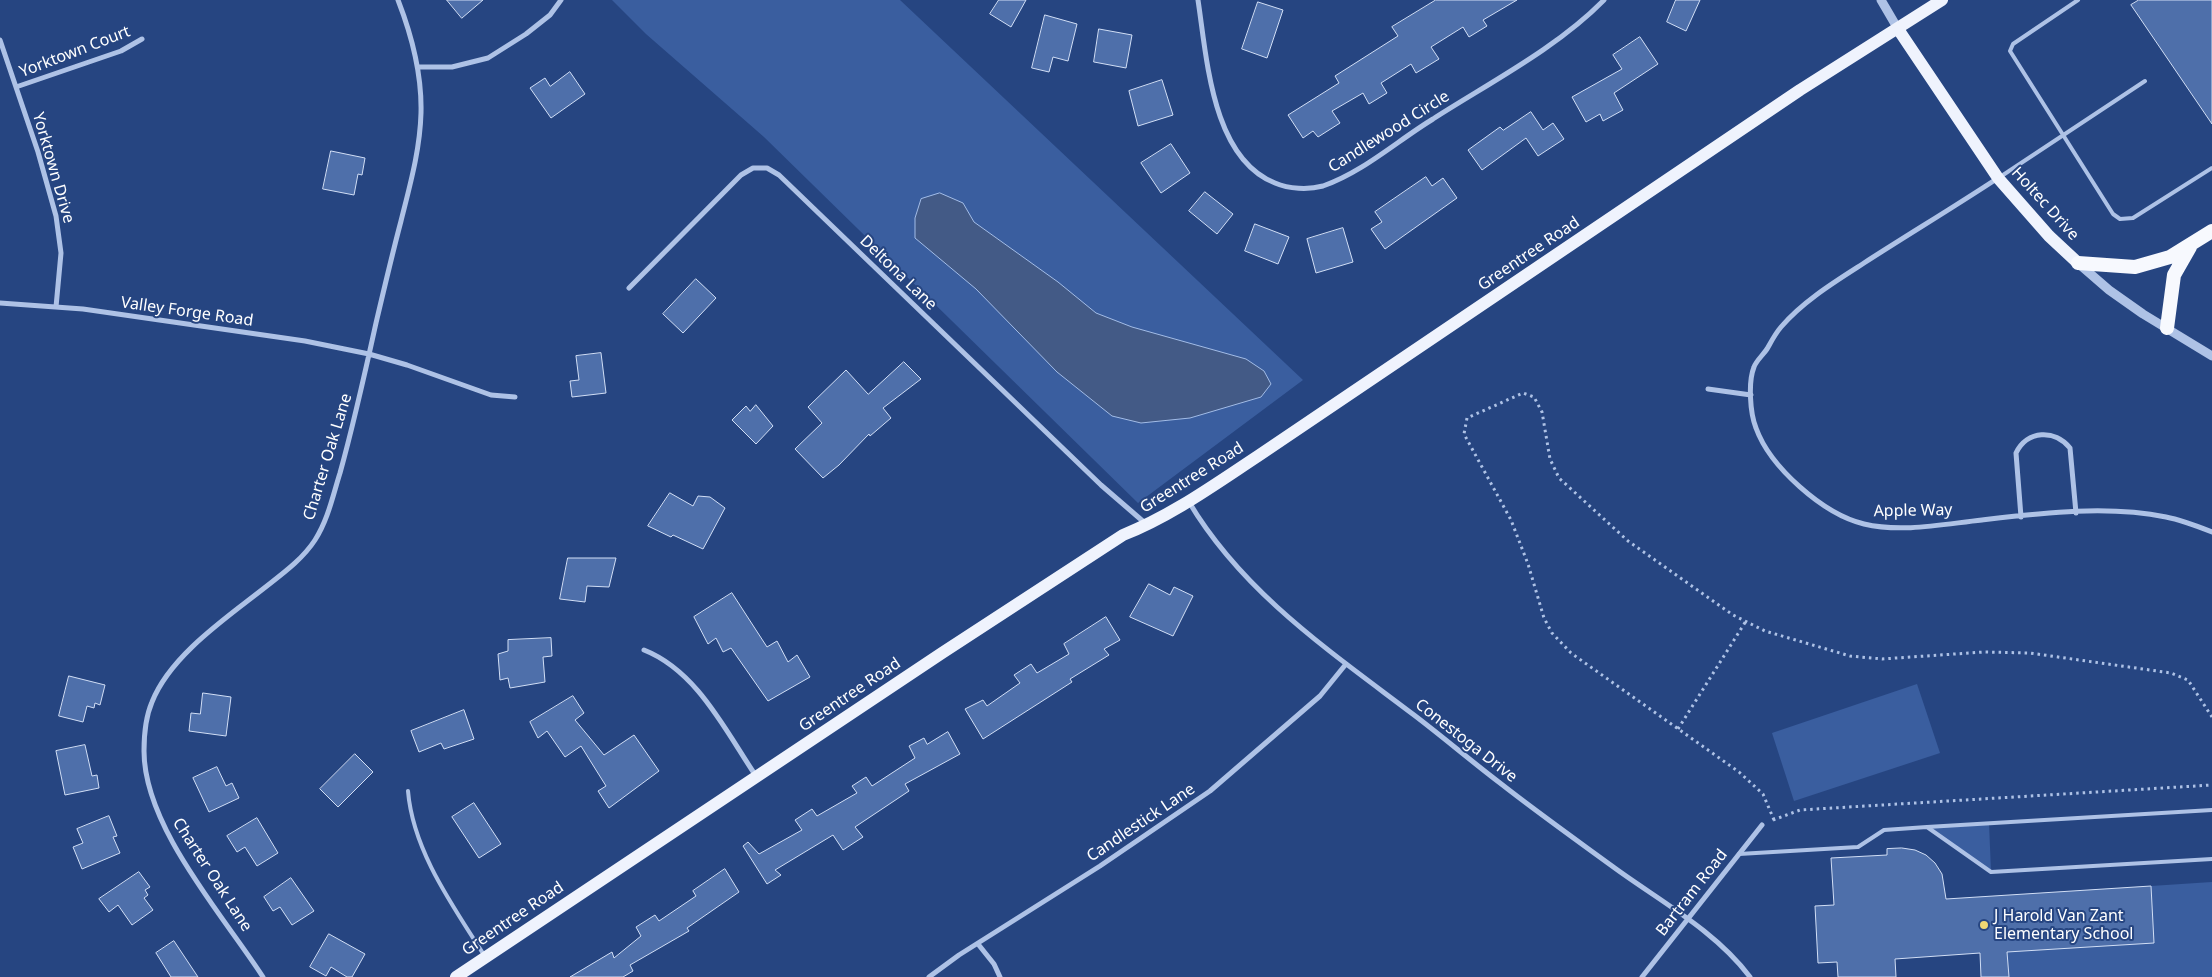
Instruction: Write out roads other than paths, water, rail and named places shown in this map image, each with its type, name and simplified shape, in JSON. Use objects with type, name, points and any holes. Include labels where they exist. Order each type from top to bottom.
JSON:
[{"type":"highway","points":[[2078,263],[2135,267],[2170,257],[2212,231]]},
{"type":"highway","points":[[2167,328],[2174,276],[2191,244]]},
{"type":"main road","name":"Greentree Road","points":[[456,977],[756,776],[1123,535],[1147,525],[1189,502],[1800,90],[1942,0]]},
{"type":"main road","name":"Holtec Drive","points":[[1898,29],[1998,178],[2049,236],[2078,263]]},
{"type":"street","name":"Charter Oak Lane","points":[[263,977],[201,886],[163,822],[146,776],[144,751],[146,727],[152,702],[162,683],[175,667],[208,633],[292,565],[314,541],[324,522],[355,419],[417,159],[421,110],[418,67],[398,0]]},
{"type":"street","points":[[418,67],[452,67],[488,58],[526,34],[550,15],[561,0]]},
{"type":"street","name":"Candlewood Circle","points":[[1198,0],[1217,103],[1230,143],[1253,172],[1284,187],[1302,188],[1321,186],[1340,179],[1370,161],[1544,48],[1604,0]]},
{"type":"street","points":[[1881,0],[1898,29]]},
{"type":"street","name":"Yorktown Drive","points":[[0,40],[56,216],[61,253],[56,307]]},
{"type":"street","name":"Yorktown Court","points":[[16,87],[113,54],[142,40]]},
{"type":"street","name":"Deltona Lane","points":[[629,288],[730,184],[753,168],[767,168],[779,175],[1101,484],[1147,525]]},
{"type":"street","name":"Apple Way","points":[[1998,178],[1840,279],[1780,327],[1754,367],[1751,395],[1752,418],[1760,441],[1776,464],[1796,483],[1840,515],[1864,524],[1890,527],[1950,524],[2076,512],[2139,512],[2168,517],[2212,532]]},
{"type":"street","name":"Holtec Drive","points":[[2078,263],[2109,290],[2212,356]]},
{"type":"street","name":"Valley Forge Road","points":[[0,303],[56,307],[247,332],[369,354],[407,365],[491,395],[515,397]]},
{"type":"street","points":[[1708,388],[1751,395]]},
{"type":"street","points":[[2021,517],[2016,453],[2025,441],[2040,435],[2056,436],[2070,448],[2076,512]]},
{"type":"street","name":"Conestoga Drive","points":[[1189,502],[1203,526],[1257,590],[1300,628],[1502,785],[1686,919],[1723,948],[1750,977]]},
{"type":"street","points":[[644,650],[659,656],[689,680],[756,776]]},
{"type":"street","name":"Candlestick Lane","points":[[929,977],[1100,866],[1210,791],[1320,696],[1346,664]]},
{"type":"street","name":"Bartram Road","points":[[1642,977],[1762,825]]},
{"type":"street","points":[[978,944],[994,964],[1000,977]]},
{"type":"lane","points":[[2078,0],[2016,42],[2010,49],[2011,54],[2113,214],[2120,219],[2132,218],[2212,168]]},
{"type":"lane","points":[[1998,178],[2145,81]]},
{"type":"lane","points":[[408,791],[410,814],[423,848],[450,902],[485,957]]},
{"type":"lane","points":[[1739,854],[1858,847],[1884,830],[2212,810]]},
{"type":"lane","points":[[1927,827],[1991,872],[2212,859]]},
{"type":"place","name":"J Harold Van Zant Elementary School","points":[[1984,925]]}]
